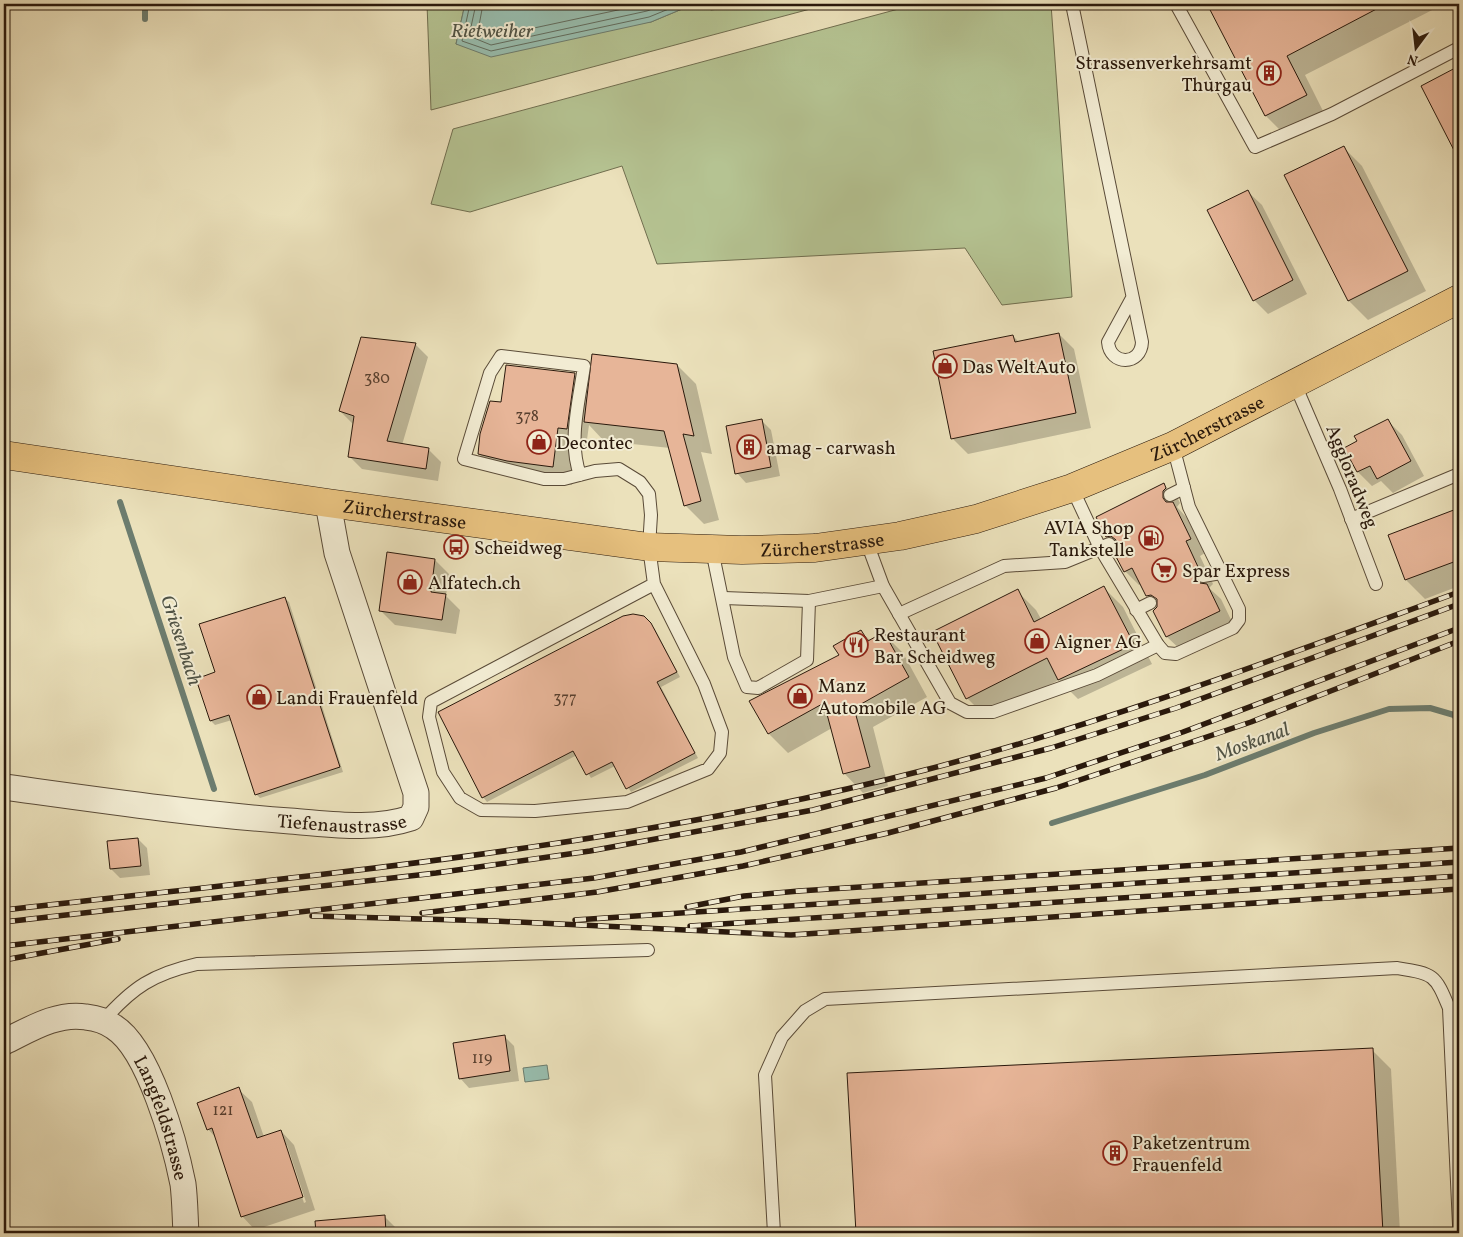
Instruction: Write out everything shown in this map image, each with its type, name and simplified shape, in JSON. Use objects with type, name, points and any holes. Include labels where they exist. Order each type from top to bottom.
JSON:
[{"type":"main road","name":"Zürcherstrasse","points":[[139,474],[328,503],[649,547],[712,550],[815,548],[900,536],[976,519],[1072,488],[1173,446],[1294,382],[1459,299]]},
{"type":"main road","points":[[4,436],[55,448],[139,474]]},
{"type":"main road","points":[[4,455],[139,474]]},
{"type":"main road","points":[[4,470],[95,475],[139,474]]},
{"type":"street","name":"Tiefenaustrasse","points":[[4,786],[247,818],[358,826],[395,823],[411,818],[416,808],[416,794],[337,553],[328,503]]},
{"type":"street","points":[[4,1042],[45,1023],[62,1018],[84,1016],[103,1021]]},
{"type":"street","name":"Langfeldstrasse","points":[[103,1021],[115,1027],[133,1046],[141,1059],[157,1097],[170,1135],[183,1185],[186,1233]]},
{"type":"lane","points":[[1072,4],[1132,298]]},
{"type":"lane","points":[[1176,4],[1255,147],[1332,114],[1459,48]]},
{"type":"lane","points":[[580,476],[574,460],[574,444],[584,366],[501,356],[490,373],[464,459],[544,480],[564,480],[580,476],[595,471],[618,469],[640,482],[649,494],[651,515],[649,547],[654,584],[704,684],[722,732],[720,753],[708,769],[627,802],[535,811],[481,810],[460,798],[443,772],[429,717],[431,702],[654,584]]},
{"type":"lane","name":"Aggloradweg","points":[[1294,382],[1376,584]]},
{"type":"lane","points":[[1072,488],[1095,527],[1136,610],[1165,653],[1176,654],[1233,628],[1240,620],[1239,609],[1221,573],[1192,528],[1184,510],[1184,488],[1173,446]]},
{"type":"lane","points":[[1351,519],[1459,474]]},
{"type":"lane","points":[[1170,495],[1184,488]]},
{"type":"lane","points":[[866,540],[883,586],[950,703],[967,712],[994,712],[1003,709],[1097,675],[1158,645]]},
{"type":"lane","points":[[899,614],[1004,566],[1065,562],[1104,546]]},
{"type":"lane","points":[[712,550],[724,598],[734,658],[746,687],[758,688],[807,660],[809,601]]},
{"type":"lane","points":[[1203,576],[1221,573]]},
{"type":"lane","points":[[724,598],[809,601],[883,586]]},
{"type":"lane","points":[[1136,610],[1150,604]]},
{"type":"lane","points":[[103,1021],[121,1000],[150,978],[164,972],[197,964],[648,950]]},
{"type":"lane","points":[[774,1233],[765,1075],[782,1037],[806,1011],[825,999],[1397,968],[1426,973],[1438,982],[1449,1008],[1459,1225]]},
{"type":"shaded area","name":"Rietweiher","points":[[427,4],[465,4],[456,44],[651,22],[694,4],[829,4],[431,110]]},
{"type":"shaded area","points":[[917,4],[1051,4],[1072,297],[1002,305],[965,248],[657,264],[622,166],[470,212],[431,204],[453,129]]},
{"type":"water","name":"Rietweiher","points":[[465,4],[694,4],[651,22],[491,57],[456,44]]},
{"type":"water","points":[[547,1065],[549,1079],[525,1082],[523,1068]]},
{"type":"building","name":"Strassenverkehrsamt Thurgau","points":[[1207,4],[1386,4],[1287,56],[1307,95],[1265,116]]},
{"type":"building","points":[[1459,66],[1459,160],[1421,86]]},
{"type":"building","points":[[1344,146],[1408,271],[1348,301],[1284,175]]},
{"type":"building","points":[[1248,190],[1293,280],[1253,301],[1207,210]]},
{"type":"building","points":[[1059,333],[1076,413],[951,439],[933,351],[1013,335],[1015,342]]},
{"type":"building","points":[[361,337],[416,343],[387,441],[429,448],[426,469],[348,457],[354,416],[339,411]]},
{"type":"building","points":[[592,354],[677,364],[694,436],[683,434],[701,501],[684,506],[664,431],[584,422]]},
{"type":"building","points":[[506,365],[575,373],[567,429],[558,428],[553,467],[507,461],[478,454],[480,434],[490,401],[501,402]]},
{"type":"building","name":"amag - carwash","points":[[762,419],[771,467],[735,474],[726,426]]},
{"type":"building","points":[[1388,419],[1411,461],[1377,479],[1370,466],[1357,472],[1344,448],[1357,441],[1354,436]]},
{"type":"building","points":[[1164,483],[1166,488],[1163,491],[1163,498],[1166,502],[1173,502],[1191,539],[1186,541],[1199,569],[1195,578],[1200,583],[1207,584],[1220,611],[1166,637],[1153,611],[1157,607],[1157,599],[1151,595],[1146,596],[1132,568],[1124,572],[1113,551],[1117,546],[1116,540],[1111,536],[1106,537],[1096,517]]},
{"type":"building","points":[[1459,508],[1459,560],[1405,580],[1388,535]]},
{"type":"building","points":[[387,552],[435,559],[431,592],[446,594],[442,620],[379,611]]},
{"type":"building","points":[[1104,586],[1134,644],[1058,680],[1047,658],[966,699],[932,632],[1018,589],[1034,622]]},
{"type":"building","name":"Landi Frauenfeld","points":[[285,597],[340,767],[255,795],[229,715],[210,721],[196,679],[215,672],[199,624]]},
{"type":"building","points":[[633,614],[644,616],[651,623],[677,672],[657,682],[695,753],[626,789],[612,762],[586,775],[573,751],[482,798],[438,712],[623,616]]},
{"type":"building","points":[[861,630],[868,641],[884,632],[909,677],[854,708],[870,767],[843,774],[824,703],[768,734],[749,701],[839,655],[833,646]]},
{"type":"building","points":[[138,838],[141,866],[110,869],[107,841]]},
{"type":"building","points":[[505,1035],[510,1071],[459,1079],[453,1043]]},
{"type":"building","name":"Paketzentrum Frauenfeld","points":[[1373,1048],[1383,1233],[856,1233],[847,1073]]},
{"type":"building","points":[[239,1087],[257,1138],[281,1130],[303,1197],[241,1217],[212,1128],[207,1130],[197,1103]]},
{"type":"building","points":[[385,1215],[386,1233],[316,1233],[315,1221]]},
{"type":"waterway","name":"Griesenbach","points":[[145,4],[145,19]]},
{"type":"waterway","name":"Griesenbach","points":[[120,502],[214,789]]},
{"type":"waterway","name":"Moskanal","points":[[1052,823],[1205,775],[1314,733],[1389,709],[1430,708],[1454,715],[1459,723]]},
{"type":"railway","points":[[4,910],[467,856],[697,820],[811,797],[925,770],[1128,710],[1459,592]]},
{"type":"railway","points":[[4,922],[436,873],[590,851],[813,810],[1051,748],[1176,708],[1459,604]]},
{"type":"railway","points":[[4,946],[594,878],[741,852],[1046,778],[1183,732],[1459,628]]},
{"type":"railway","points":[[422,913],[597,892],[743,866],[888,833],[1056,788],[1251,722],[1459,641]]},
{"type":"railway","points":[[687,907],[744,896],[799,891],[1459,848]]},
{"type":"railway","points":[[575,920],[1459,862]]},
{"type":"railway","points":[[690,926],[1459,876]]},
{"type":"railway","points":[[312,916],[495,921],[791,935],[1459,889]]},
{"type":"railway","points":[[4,960],[118,939]]},
{"type":"place","name":"Strassenverkehrsamt Thurgau","points":[[1269,73]]},
{"type":"place","name":"Das WeltAuto","points":[[945,366]]},
{"type":"place","name":"Decontec","points":[[539,442]]},
{"type":"place","name":"amag - carwash","points":[[749,447]]},
{"type":"place","name":"AVIA Shop Tankstelle","points":[[1151,538]]},
{"type":"place","name":"Scheidweg","points":[[456,547]]},
{"type":"place","name":"Spar Express","points":[[1164,570]]},
{"type":"place","name":"Alfatech.ch","points":[[410,582]]},
{"type":"place","name":"Aigner AG","points":[[1037,641]]},
{"type":"place","name":"Restaurant Bar Scheidweg","points":[[856,645]]},
{"type":"place","name":"Manz Automobile AG","points":[[800,696]]},
{"type":"place","name":"Landi Frauenfeld","points":[[259,697]]},
{"type":"place","name":"Paketzentrum Frauenfeld","points":[[1115,1153]]}]
